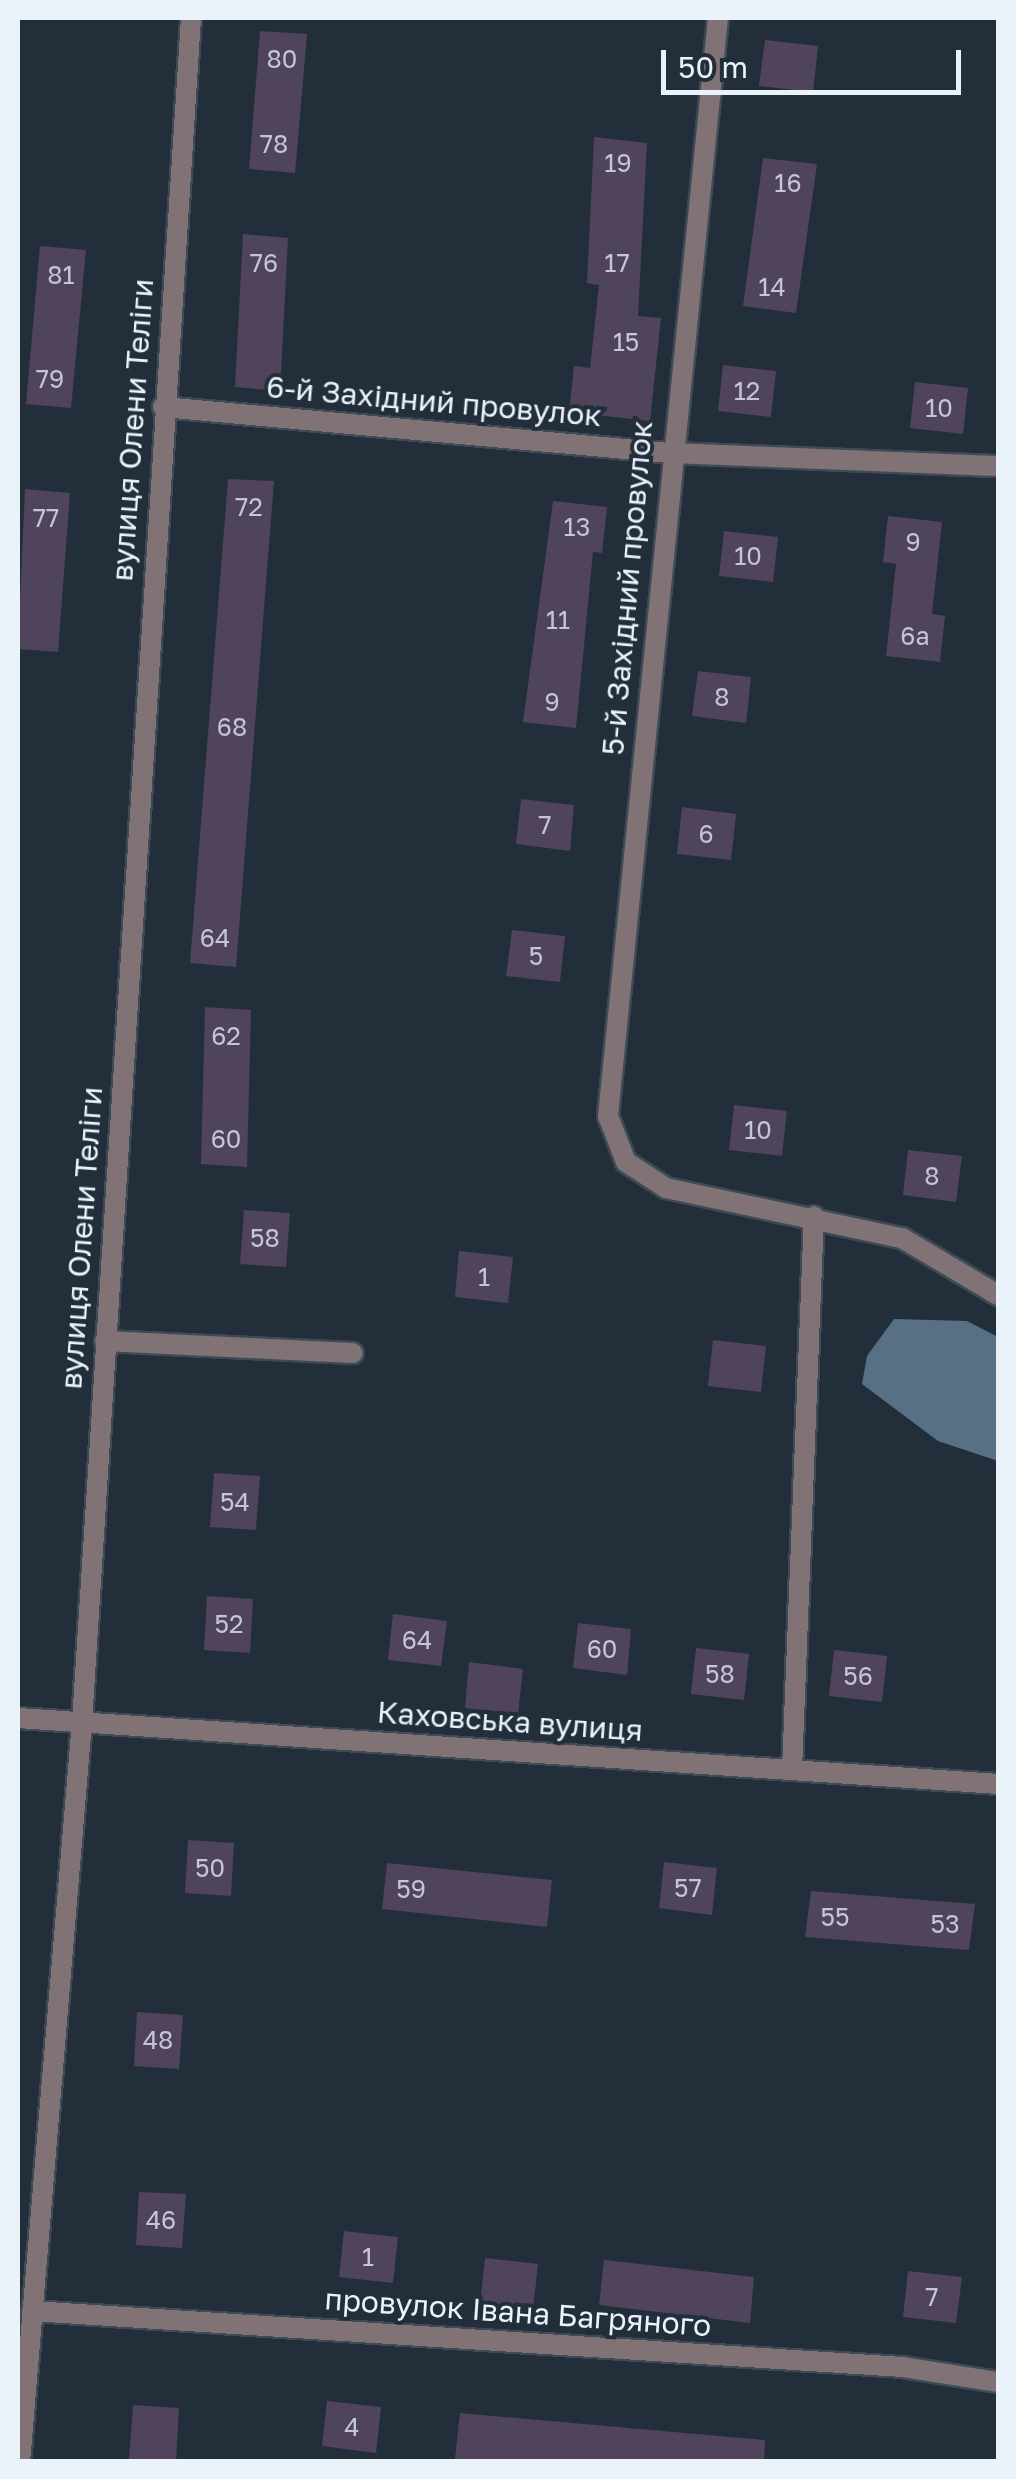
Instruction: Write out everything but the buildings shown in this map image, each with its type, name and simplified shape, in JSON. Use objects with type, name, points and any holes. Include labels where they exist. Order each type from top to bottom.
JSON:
[{"type":"street","name":"вулиця Олени Теліги","points":[[20,2462],[82,1722],[163,407],[192,18]]},
{"type":"street","name":"5-й Західний провулок","points":[[718,18],[669,453],[608,1116],[626,1162],[666,1188],[814,1216]]},
{"type":"street","name":"6-й Західний провулок","points":[[163,407],[669,453],[998,466]]},
{"type":"street","points":[[792,1770],[814,1216],[902,1238],[998,1296]]},
{"type":"street","points":[[105,1342],[353,1353]]},
{"type":"street","name":"Каховська вулиця","points":[[18,1718],[998,1784]]},
{"type":"street","name":"провулок Івана Багряного","points":[[32,2311],[902,2367],[998,2382]]},
{"type":"water","points":[[894,1319],[967,1321],[998,1337],[998,1461],[938,1441],[862,1384],[867,1356]]}]
